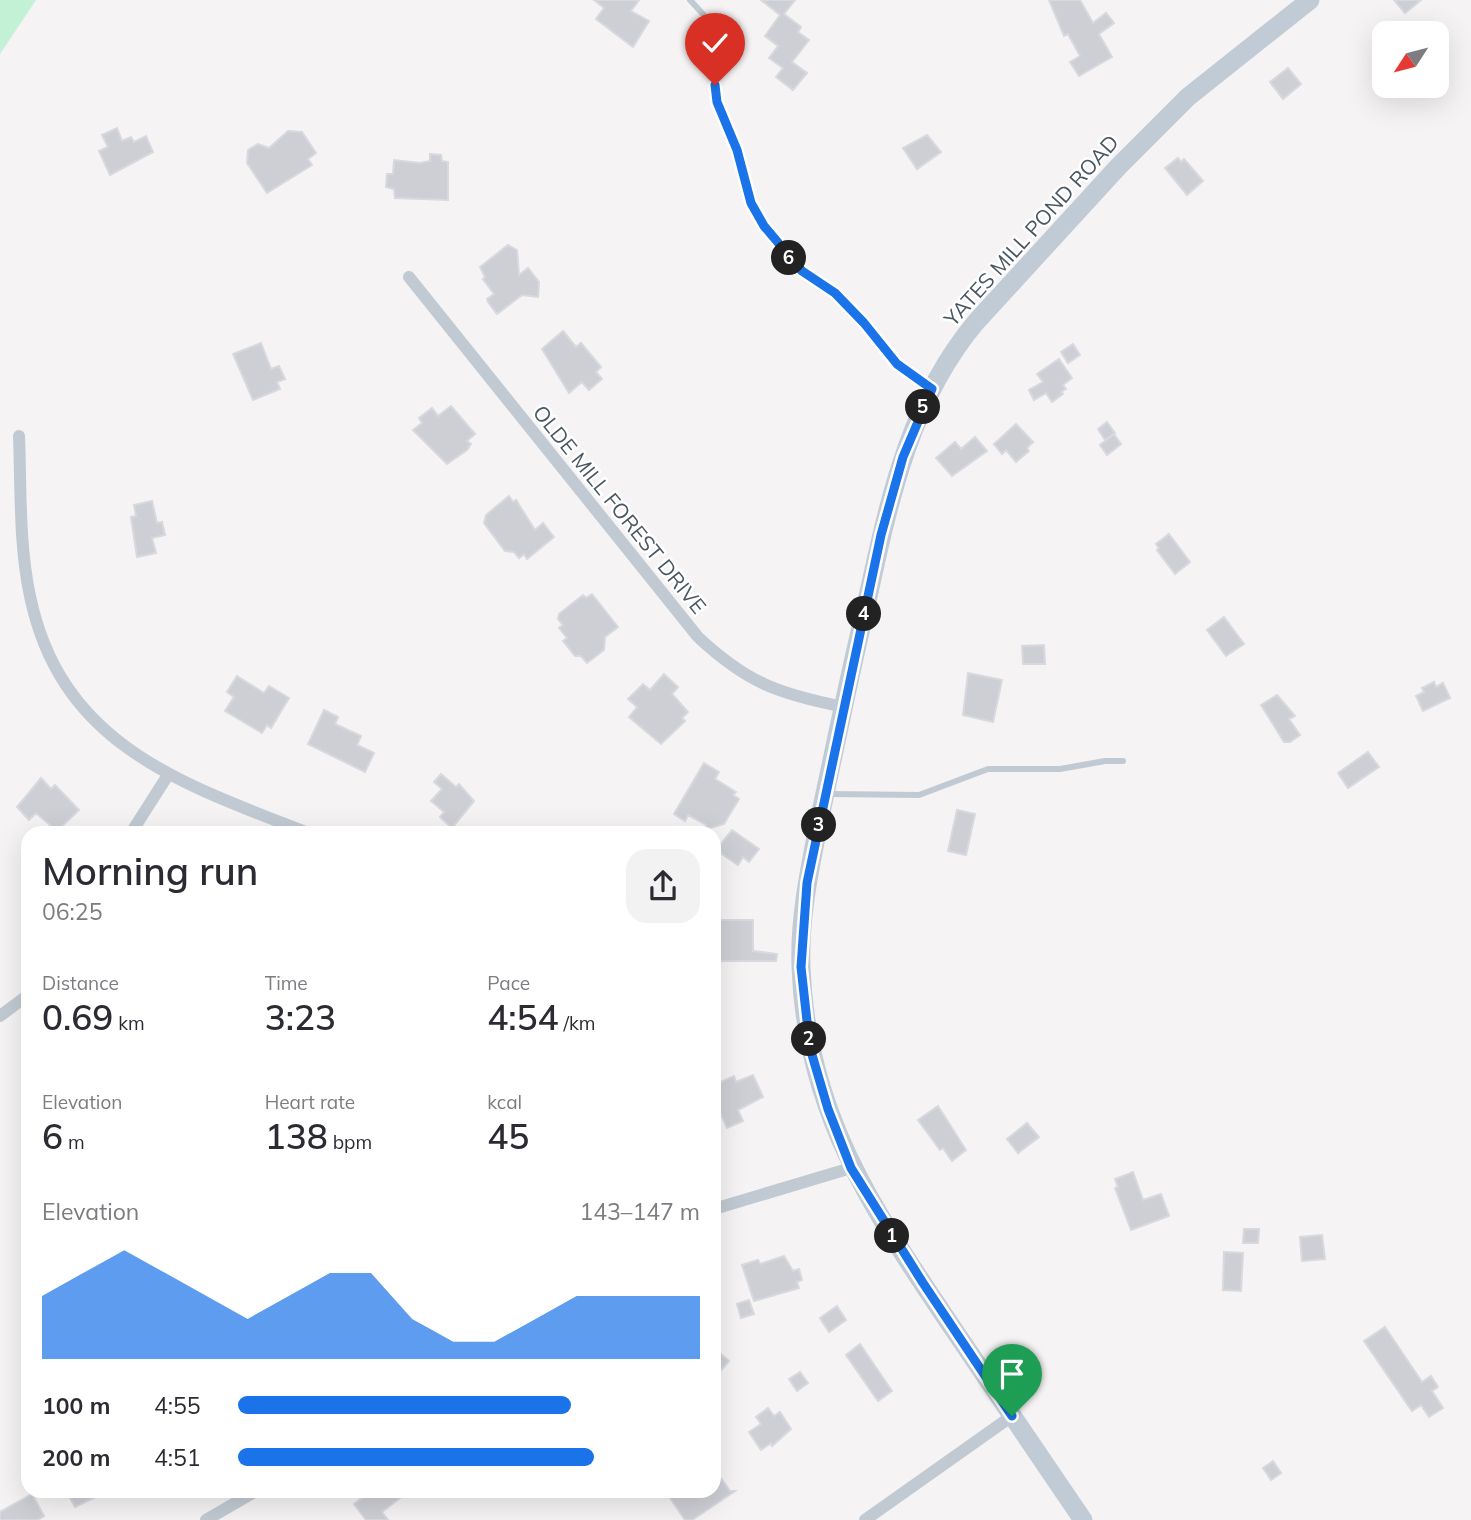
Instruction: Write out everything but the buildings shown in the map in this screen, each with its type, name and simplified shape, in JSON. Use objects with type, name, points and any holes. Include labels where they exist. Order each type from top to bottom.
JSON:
[{"type":"street","name":"YATES MILL POND ROAD","points":[[1083,1520],[923,1283],[851,1168],[828,1109],[810,1048],[801,967],[807,883],[889,503],[912,433],[932,389],[961,340],[976,322],[1138,146],[1205,81],[1310,0]]},
{"type":"street","name":"OLDE MILL FOREST DRIVE","points":[[408,277],[698,637],[734,667],[765,686],[787,695],[844,707]]},
{"type":"street","points":[[19,436],[25,564],[30,597],[42,638],[82,707],[100,727],[137,757],[168,775],[199,791],[290,826]]},
{"type":"street","points":[[135,826],[168,775]]},
{"type":"street","points":[[0,1016],[21,1000]]},
{"type":"street","points":[[721,1207],[851,1168]]},
{"type":"street","points":[[865,1520],[1012,1416]]},
{"type":"street","points":[[206,1520],[244,1498]]},
{"type":"lane","points":[[690,0],[713,25],[717,102],[737,150],[751,203],[764,226],[802,271],[835,293],[864,323],[897,364],[932,389]]},
{"type":"lane","points":[[825,794],[919,795],[988,769],[1060,769],[1105,761],[1123,761]]},
{"type":"green space","points":[[0,0],[36,0],[0,54]]},
{"type":"route","points":[[715,85],[717,102],[737,150],[751,203],[764,226],[784,253],[802,271],[835,293],[864,323],[897,364],[932,389],[903,457],[881,535],[807,883],[801,967],[810,1048],[828,1109],[851,1168],[885,1225],[1012,1416]]}]
